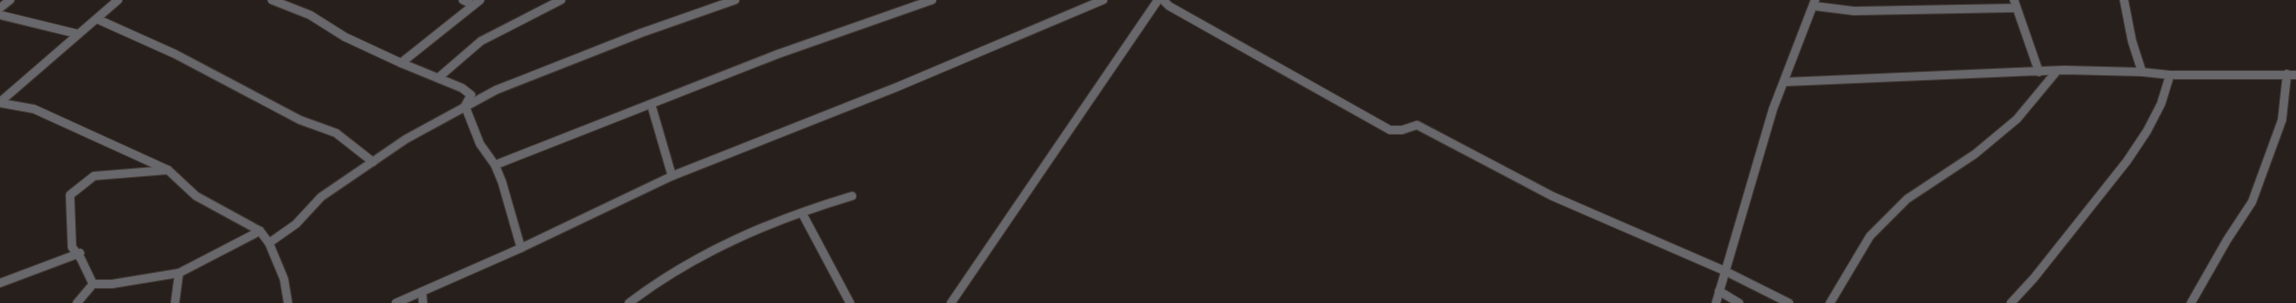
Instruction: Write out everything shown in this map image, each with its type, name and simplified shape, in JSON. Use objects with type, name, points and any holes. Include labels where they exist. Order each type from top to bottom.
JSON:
[{"type":"street","points":[[0,8],[10,0]]},
{"type":"street","points":[[0,103],[118,0]]},
{"type":"street","points":[[272,0],[310,15],[346,37],[401,63],[462,88],[470,95],[465,106],[480,144],[495,165],[521,248]]},
{"type":"street","points":[[463,0],[473,5]]},
{"type":"street","points":[[401,63],[480,0]]},
{"type":"street","points":[[438,78],[482,41],[561,0]]},
{"type":"street","points":[[269,243],[296,224],[321,197],[344,183],[406,139],[465,106],[496,90],[547,69],[735,0]]},
{"type":"street","points":[[495,165],[778,54],[932,0]]},
{"type":"street","points":[[396,303],[521,248],[672,176],[897,87],[1103,0]]},
{"type":"street","points":[[951,303],[1158,0]]},
{"type":"street","points":[[1163,0],[1168,6],[1390,130],[1402,130],[1417,125],[1552,196],[1725,271],[1790,303]]},
{"type":"street","points":[[2014,0],[2015,8],[2039,72]]},
{"type":"street","points":[[2124,0],[2130,23],[2132,41],[2142,72]]},
{"type":"street","points":[[1716,303],[1773,109],[1814,3],[1854,11],[2015,8]]},
{"type":"street","points":[[0,15],[78,34]]},
{"type":"street","points":[[97,19],[175,54],[300,120],[336,133],[373,162]]},
{"type":"street","points":[[1784,82],[2039,72],[2142,72],[2170,75],[2296,75]]},
{"type":"street","points":[[1830,303],[1870,236],[1907,199],[1975,154],[2017,119],[2056,72]]},
{"type":"street","points":[[2191,303],[2227,240],[2252,202],[2282,120],[2287,74]]},
{"type":"street","points":[[2011,303],[2034,278],[2127,161],[2147,130],[2161,104],[2170,75]]},
{"type":"street","points":[[0,103],[34,108],[168,170],[196,196],[260,231],[269,243],[284,279],[288,303]]},
{"type":"street","points":[[651,104],[672,176]]},
{"type":"street","points":[[93,284],[86,271],[80,253],[72,247],[70,195],[94,176],[168,170]]},
{"type":"street","points":[[629,303],[675,270],[711,250],[802,213],[852,196]]},
{"type":"street","points":[[802,213],[850,303]]},
{"type":"street","points":[[77,303],[93,284],[112,284],[179,273],[260,231]]},
{"type":"street","points":[[0,283],[80,253]]},
{"type":"street","points":[[175,303],[179,273]]},
{"type":"street","points":[[1719,291],[1739,303]]},
{"type":"street","points":[[422,292],[423,303]]}]
